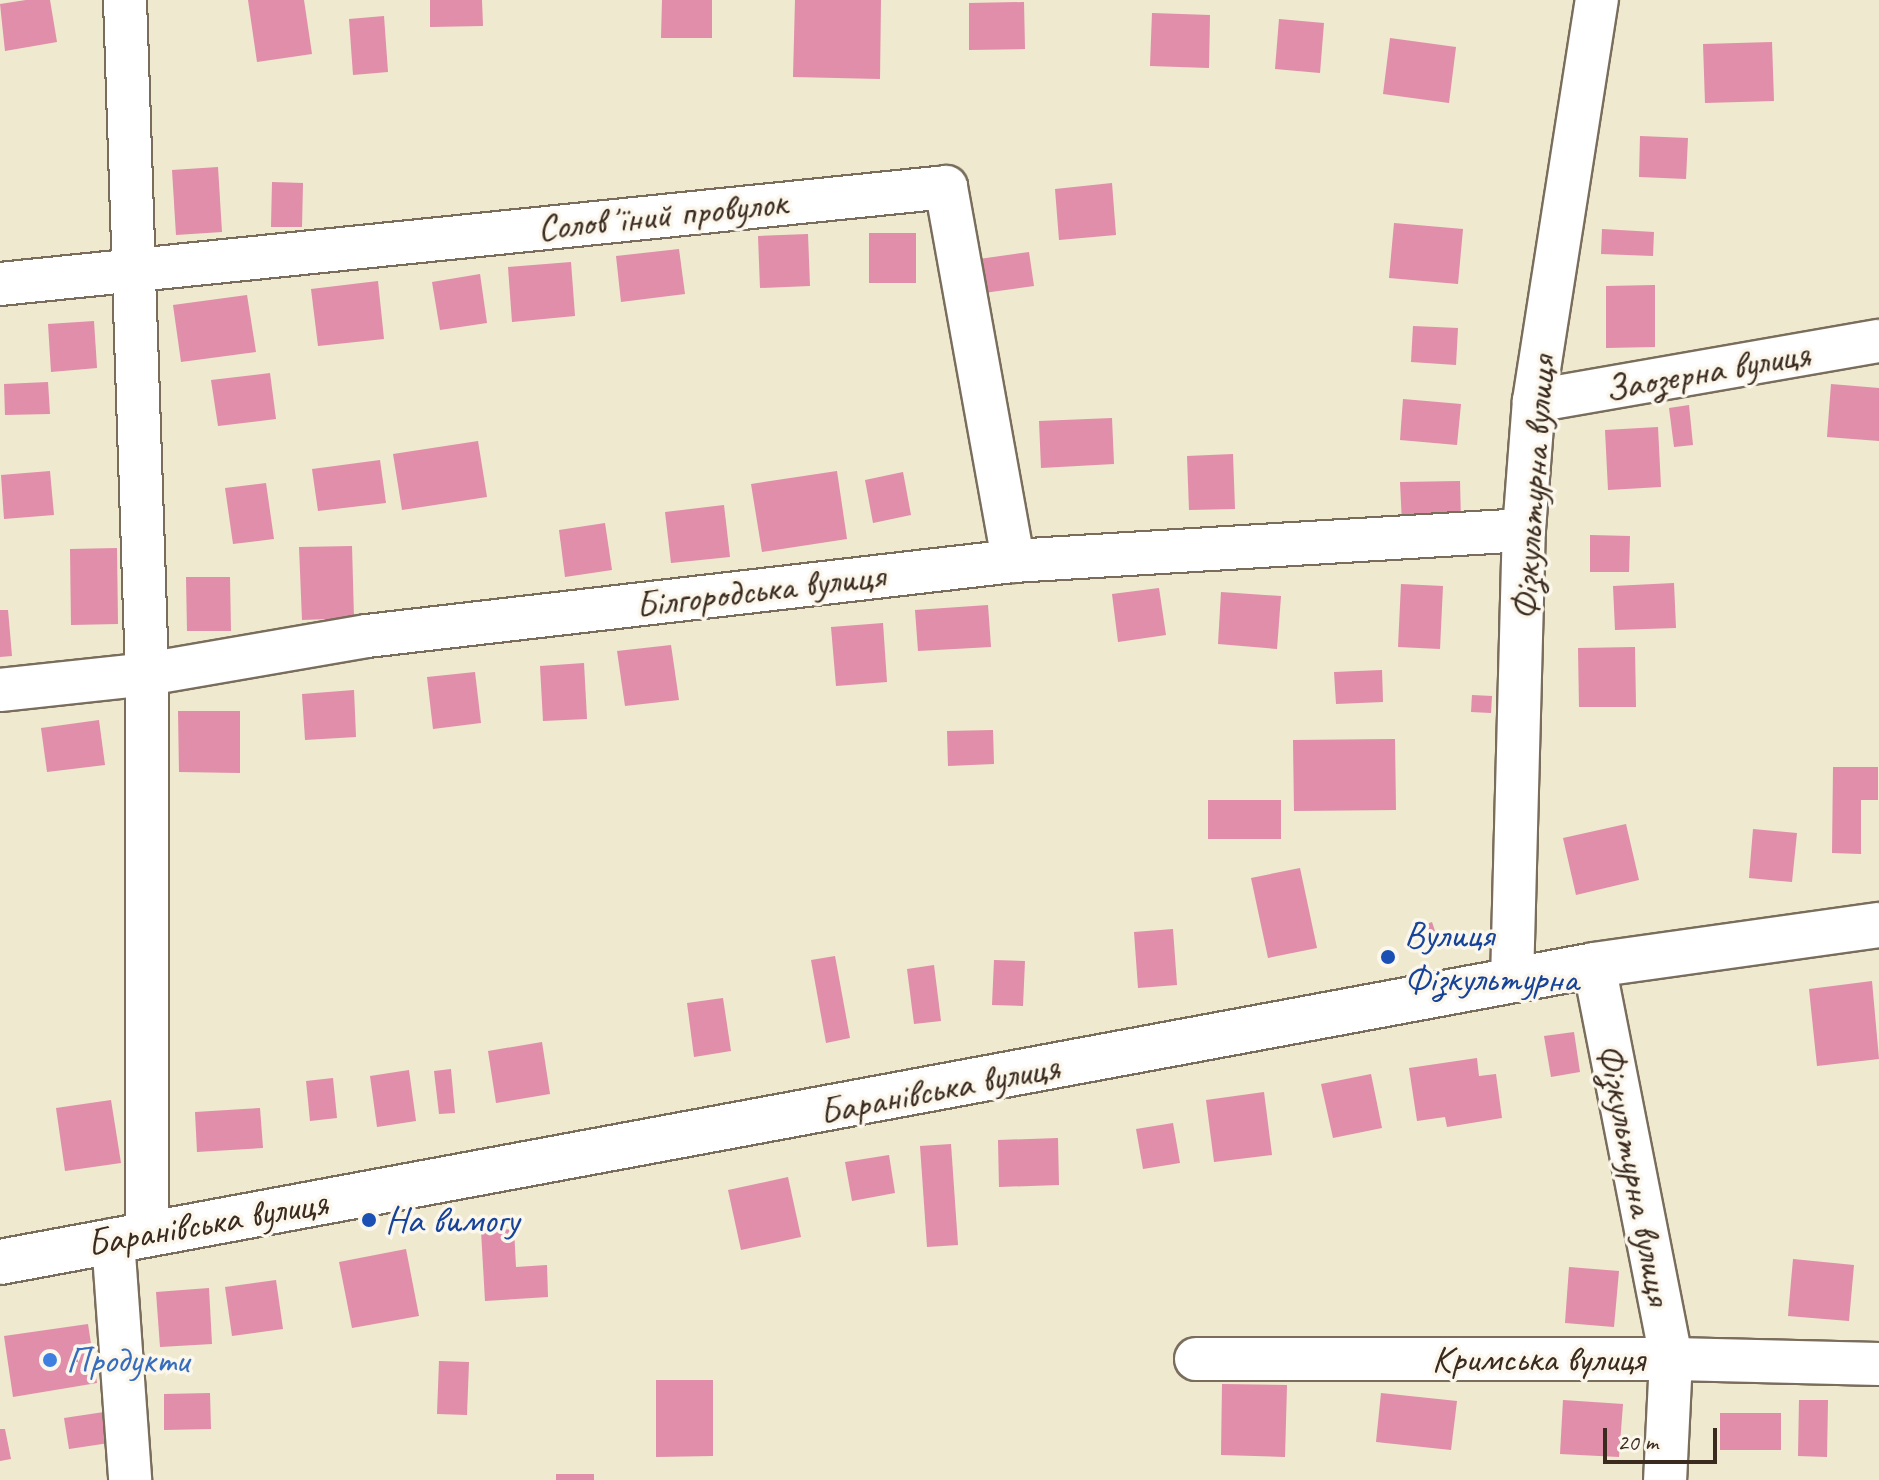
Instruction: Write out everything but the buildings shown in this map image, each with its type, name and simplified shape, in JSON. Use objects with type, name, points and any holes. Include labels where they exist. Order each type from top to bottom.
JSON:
[{"type":"main road","name":"Баранівська вулиця","points":[[0,1262],[579,1157],[1594,965],[1879,925]]},
{"type":"street","points":[[125,0],[147,674],[130,1236],[130,1480]]},
{"type":"street","name":"Фізкультурна вулиця","points":[[1512,981],[1524,530],[1534,401],[1597,0]]},
{"type":"street","name":"Соловʼїний провулок","points":[[0,284],[946,187],[1013,561]]},
{"type":"street","name":"Заозерна вулиця","points":[[1534,401],[1879,341]]},
{"type":"street","name":"Білгородська вулиця","points":[[0,690],[147,674],[367,636],[1013,561],[1524,530]]},
{"type":"street","name":"Фізкультурна вулиця","points":[[1594,965],[1671,1359],[1665,1480]]},
{"type":"street","name":"Кримська вулиця","points":[[1196,1359],[1671,1359],[1879,1364]]},
{"type":"place","name":"Вулиця Фізкультурна","points":[[1388,957]]},
{"type":"place","name":"На вимогу","points":[[369,1220]]},
{"type":"place","name":"Продукти","points":[[50,1360]]}]
